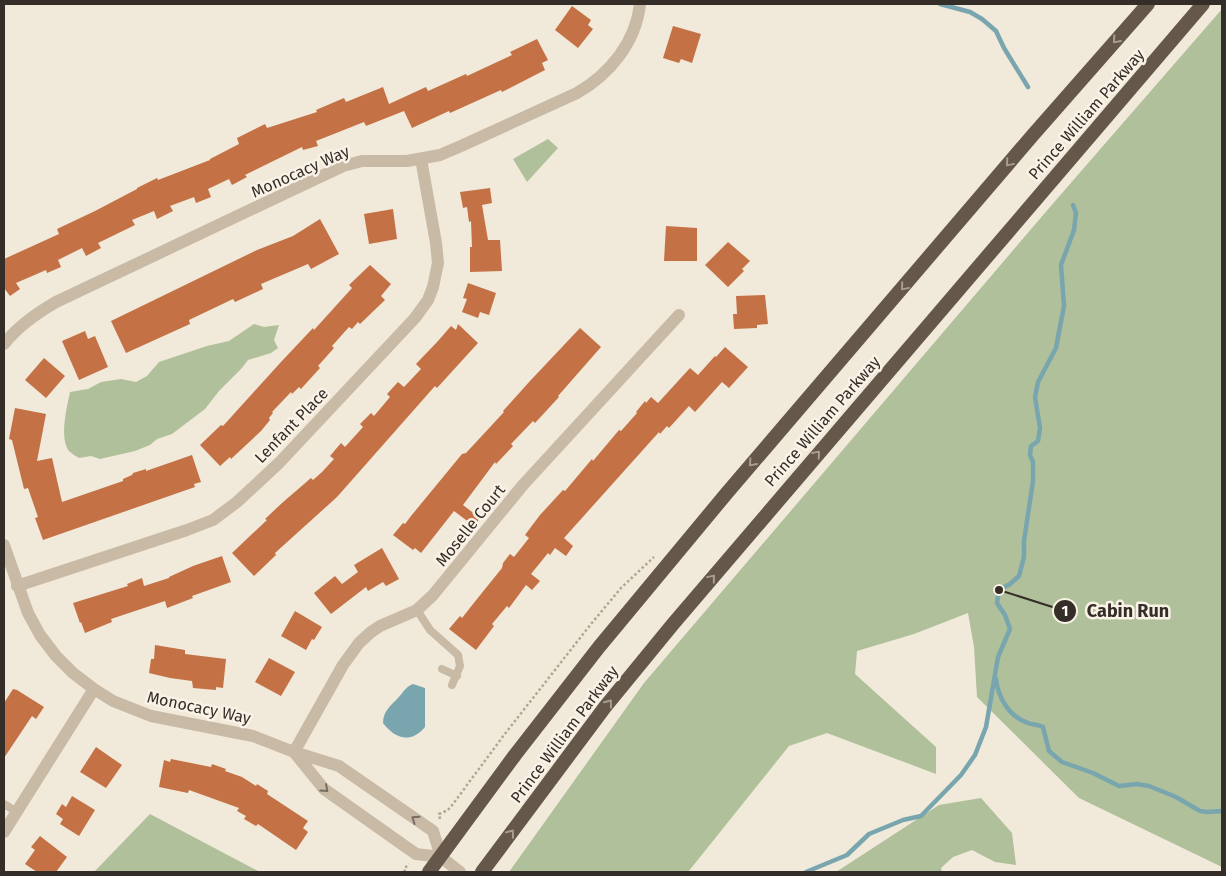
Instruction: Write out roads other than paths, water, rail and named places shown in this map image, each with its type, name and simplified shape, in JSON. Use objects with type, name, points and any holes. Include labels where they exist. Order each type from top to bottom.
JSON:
[{"type":"highway","name":"Prince William Parkway","points":[[430,872],[515,755],[593,655],[713,509],[1032,136],[1148,4]]},
{"type":"highway","name":"Prince William Parkway","points":[[482,872],[605,707],[672,624],[1203,4]]},
{"type":"street","name":"Monocacy Way","points":[[4,344],[10,336],[34,315],[56,302],[343,166],[362,161],[421,159],[440,154],[577,93],[594,83],[613,64],[634,29],[640,4]]},
{"type":"street","name":"Lenfant Place","points":[[17,586],[195,528],[214,520],[237,502],[286,455],[414,318],[428,300],[437,273],[438,253],[421,159]]},
{"type":"street","name":"Moselle Court","points":[[294,752],[343,665],[359,643],[370,632],[380,626],[417,610],[442,585],[523,485],[679,315]]},
{"type":"street","name":"Monocacy Way","points":[[4,545],[17,586],[28,613],[40,635],[56,656],[73,673],[94,689],[113,701],[151,716],[253,736],[294,752],[339,766],[433,831],[441,857],[416,854],[324,789],[294,752]]},
{"type":"street","points":[[4,832],[94,689]]},
{"type":"street","points":[[441,857],[460,872]]},
{"type":"lane","points":[[417,610],[427,626],[458,655],[460,666],[452,685]]},
{"type":"lane","points":[[442,669],[456,676]]},
{"type":"lane","points":[[4,804],[16,812]]},
{"type":"water","points":[[413,684],[425,688],[425,727],[414,736],[398,736],[383,723],[383,719],[386,712],[406,688]]},
{"type":"waterway","points":[[940,4],[970,12],[996,31],[1028,87]]},
{"type":"waterway","points":[[806,872],[847,855],[869,834],[903,820],[921,816],[961,775],[975,755],[986,727],[998,657],[1010,629],[1005,615],[997,603],[999,590],[1019,576],[1024,557],[1024,541],[1033,481],[1033,462],[1030,455],[1031,446],[1038,441],[1040,428],[1035,397],[1038,382],[1056,348],[1064,306],[1061,265],[1074,230],[1076,213],[1073,205]]},
{"type":"waterway","points":[[996,679],[999,693],[1006,706],[1021,720],[1043,727],[1049,751],[1062,762],[1093,773],[1119,786],[1137,784],[1149,786],[1176,797],[1200,811],[1222,811]]},
{"type":"place","name":"Cabin Run","points":[[999,590]]}]
